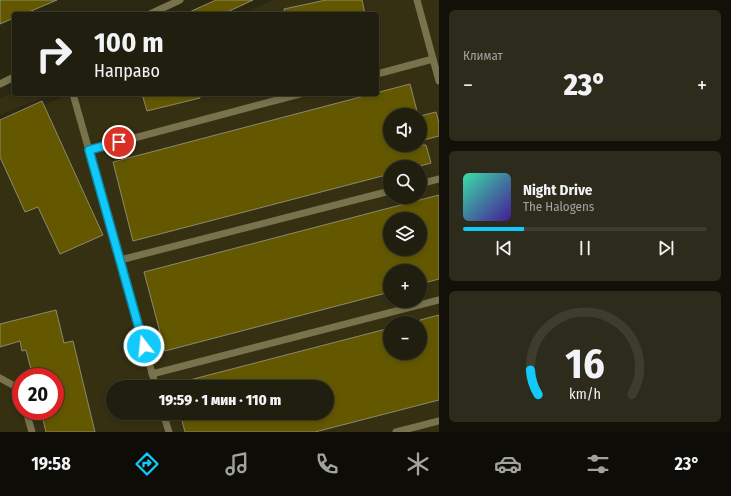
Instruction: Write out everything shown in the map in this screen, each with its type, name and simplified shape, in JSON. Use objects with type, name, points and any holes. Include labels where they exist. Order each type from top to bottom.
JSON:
[{"type":"lane","points":[[154,12],[180,0]]},
{"type":"lane","points":[[417,0],[439,81]]},
{"type":"lane","points":[[379,73],[433,59]]},
{"type":"lane","points":[[0,84],[12,78]]},
{"type":"lane","points":[[74,96],[154,380]]},
{"type":"lane","points":[[89,150],[292,96]]},
{"type":"lane","points":[[427,182],[439,179]]},
{"type":"lane","points":[[120,260],[383,193]]},
{"type":"lane","points":[[152,374],[439,300]]},
{"type":"lane","points":[[0,378],[12,385]]},
{"type":"lane","points":[[29,420],[32,432]]},
{"type":"lane","points":[[166,420],[169,432]]},
{"type":"lane","points":[[396,432],[439,420]]},
{"type":"shaded area","points":[[273,0],[439,0],[439,432],[0,432],[0,125],[64,96],[379,96],[379,12],[246,12]]},
{"type":"shaded area","points":[[12,93],[12,96],[46,96],[0,115],[0,98]]},
{"type":"building","points":[[0,0],[57,0],[29,12],[12,12],[12,19],[0,24]]},
{"type":"building","points":[[216,0],[253,0],[227,12],[189,12]]},
{"type":"building","points":[[326,0],[362,0],[365,12],[285,12],[284,9]]},
{"type":"building","points":[[410,84],[416,108],[383,108],[383,152],[427,152],[427,149],[431,163],[427,164],[427,160],[383,160],[383,176],[133,241],[113,162],[364,96],[379,96],[379,92]]},
{"type":"building","points":[[143,96],[200,96],[200,98],[147,111]]},
{"type":"building","points":[[42,101],[103,235],[60,254],[38,207],[25,212],[0,157],[0,120]]},
{"type":"building","points":[[436,112],[439,123],[439,136],[427,139],[427,114]]},
{"type":"building","points":[[439,195],[439,279],[427,282],[427,264],[383,264],[383,294],[165,351],[144,272],[405,204],[427,204],[427,198]]},
{"type":"building","points":[[56,310],[64,343],[73,341],[95,432],[46,432],[43,420],[64,420],[64,368],[31,368],[26,350],[22,351],[20,341],[0,347],[0,324]]},
{"type":"building","points":[[439,315],[439,400],[315,432],[185,432],[182,420],[334,420],[334,380],[190,380],[383,330],[383,360],[427,360],[427,318]]},
{"type":"route","points":[[119,142],[89,150],[144,346]]}]
